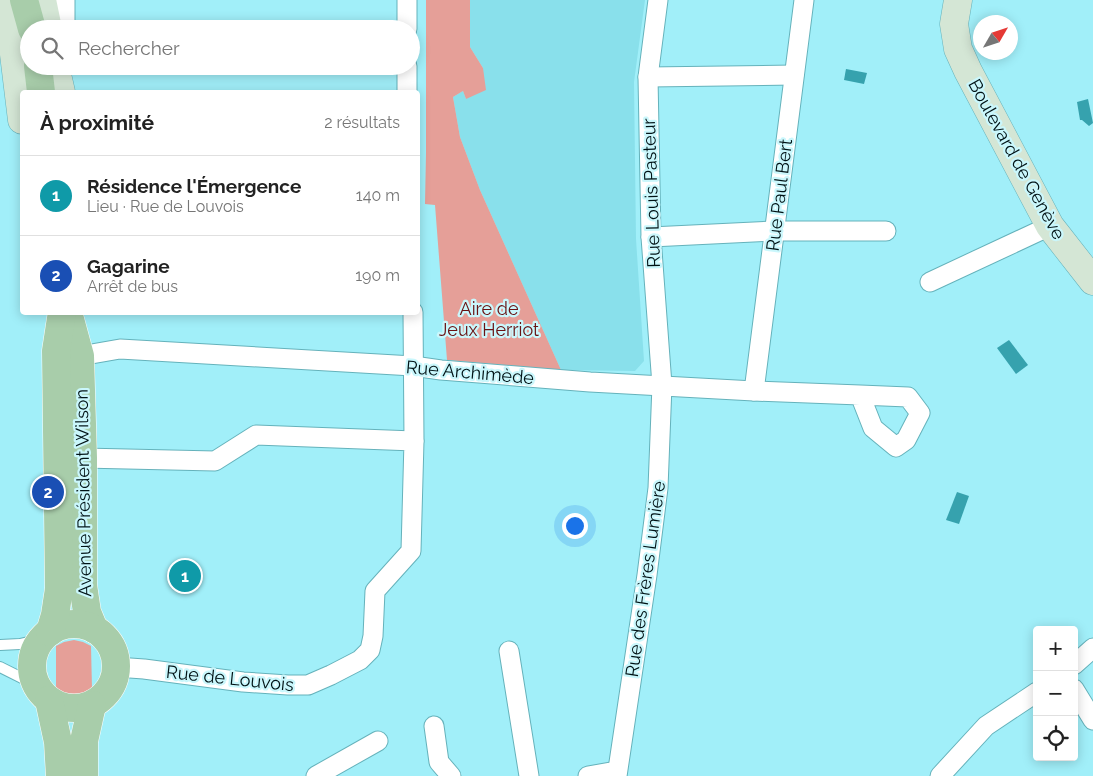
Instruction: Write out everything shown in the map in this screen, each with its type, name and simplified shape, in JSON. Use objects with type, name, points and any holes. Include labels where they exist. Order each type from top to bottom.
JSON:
[{"type":"main road","points":[[24,0],[30,20]]},
{"type":"main road","points":[[39,75],[41,90]]},
{"type":"main road","name":"Avenue Président Wilson","points":[[62,315],[83,458],[83,585],[87,612],[94,629]]},
{"type":"main road","name":"Avenue Président Wilson","points":[[45,635],[55,615],[60,589],[68,315]]},
{"type":"main road","points":[[42,693],[59,706],[70,709],[92,705],[105,696],[113,682],[116,667],[114,652],[106,639],[94,629],[72,624],[60,626],[45,635],[35,650],[32,661],[32,674],[42,693],[58,742],[60,776]]},
{"type":"main road","points":[[84,776],[84,740],[92,705]]},
{"type":"street","points":[[2,0],[13,46],[20,104]]},
{"type":"street","points":[[407,0],[407,20]]},
{"type":"street","name":"Rue Louis Pasteur","points":[[658,0],[648,77],[651,238],[662,386]]},
{"type":"street","name":"Rue Paul Bert","points":[[754,391],[804,0]]},
{"type":"street","name":"Boulevard de Genève","points":[[958,0],[954,24],[958,49],[968,71],[1050,226],[1093,281]]},
{"type":"street","points":[[51,20],[56,1]]},
{"type":"street","points":[[56,1],[62,20]]},
{"type":"street","points":[[57,75],[61,90]]},
{"type":"street","points":[[66,75],[66,90]]},
{"type":"street","points":[[407,75],[407,90]]},
{"type":"street","points":[[648,77],[794,75]]},
{"type":"street","points":[[930,282],[1050,226]]},
{"type":"street","points":[[651,238],[774,231],[886,230]]},
{"type":"street","name":"Avenue Président Wilson","points":[[51,315],[68,353]]},
{"type":"street","name":"Avenue Président Wilson","points":[[68,353],[75,315]]},
{"type":"street","points":[[83,458],[215,461],[256,435],[414,441],[413,315]]},
{"type":"street","name":"Rue Archimède","points":[[68,353],[120,349],[413,366],[590,382],[860,395]]},
{"type":"street","name":"Rue des Frères Lumière","points":[[617,773],[647,575],[658,488],[662,386]]},
{"type":"street","name":"Rue de Louvois","points":[[116,667],[243,682],[308,685],[360,660],[370,650],[373,636],[375,591],[411,551],[414,441]]},
{"type":"street","points":[[1078,661],[1093,648]]},
{"type":"street","points":[[509,650],[529,776]]},
{"type":"street","points":[[940,776],[986,726],[1033,695]]},
{"type":"street","points":[[1078,696],[1093,720]]},
{"type":"street","points":[[434,726],[439,762],[451,776]]},
{"type":"street","points":[[316,776],[378,741]]},
{"type":"street","points":[[588,776],[617,773]]},
{"type":"lane","points":[[0,645],[20,644],[45,635]]},
{"type":"lane","points":[[0,667],[42,693]]},
{"type":"shaded area","points":[[470,0],[645,0],[634,82],[636,239],[644,361],[635,371],[561,370],[480,190],[460,137],[453,97],[463,91],[466,99],[483,68],[470,47]]},
{"type":"shaded area","points":[[846,69],[867,73],[864,84],[844,80]]},
{"type":"shaded area","points":[[1088,99],[1093,123],[1089,126],[1080,120],[1077,102]]},
{"type":"shaded area","points":[[1009,340],[1028,365],[1016,374],[997,348]]},
{"type":"shaded area","points":[[957,492],[969,496],[959,524],[946,520]]},
{"type":"green space","name":"Aire de Jeux Herriot","points":[[426,0],[470,0],[470,47],[483,68],[486,90],[466,99],[463,91],[453,97],[460,137],[480,190],[561,370],[447,360],[435,205],[425,204]]},
{"type":"green space","points":[[74,640],[91,646],[92,689],[74,694],[56,690],[56,646]]},
{"type":"place","name":"Gagarine","points":[[48,492]]},
{"type":"place","name":"Résidence l'Émergence","points":[[185,576]]}]
